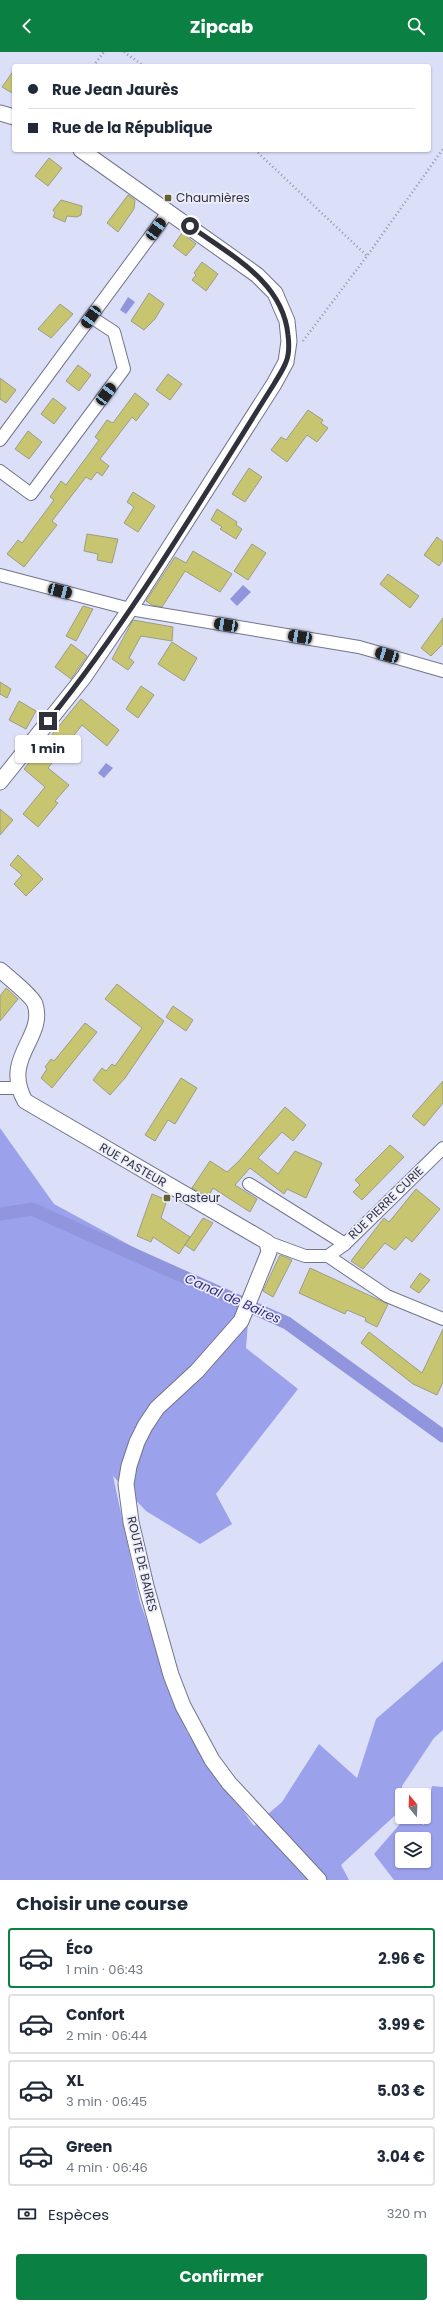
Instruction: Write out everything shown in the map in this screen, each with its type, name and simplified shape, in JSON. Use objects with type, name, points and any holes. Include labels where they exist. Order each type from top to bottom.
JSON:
[{"type":"street","points":[[0,113],[12,116]]},
{"type":"street","points":[[0,782],[84,677],[130,609],[274,384],[286,362],[287,355],[287,321],[275,293],[258,275],[84,152]]},
{"type":"street","points":[[0,440],[169,211]]},
{"type":"street","points":[[0,471],[31,494],[124,369],[114,332],[91,317]]},
{"type":"street","points":[[0,575],[130,609],[359,647],[443,671]]},
{"type":"street","points":[[0,970],[35,1003],[37,1021],[18,1065],[18,1088],[0,1088]]},
{"type":"street","name":"RUE PASTEUR","points":[[18,1088],[25,1101],[40,1111],[267,1242],[305,1256],[328,1256]]},
{"type":"street","name":"RUE PIERRE CURIE","points":[[328,1256],[345,1244],[443,1148]]},
{"type":"street","points":[[250,1184],[345,1244]]},
{"type":"street","name":"ROUTE DE BAIRES","points":[[267,1242],[269,1252],[241,1322],[197,1370],[157,1408],[145,1426],[137,1442],[129,1466],[126,1484],[131,1522],[146,1586],[171,1675],[183,1706],[212,1760],[229,1783],[319,1880]]},
{"type":"street","points":[[328,1256],[387,1296],[443,1319]]},
{"type":"path","points":[[95,64],[104,52]]},
{"type":"path","points":[[124,52],[141,64]]},
{"type":"path","points":[[301,343],[367,256],[443,149]]},
{"type":"path","points":[[257,152],[367,256]]},
{"type":"shaded area","points":[[128,297],[135,302],[126,314],[120,310]]},
{"type":"shaded area","points":[[243,585],[251,592],[237,606],[230,599]]},
{"type":"shaded area","points":[[106,763],[113,768],[104,778],[98,773]]},
{"type":"shaded area","points":[[0,1128],[54,1204],[249,1310],[246,1348],[298,1389],[216,1494],[232,1524],[200,1544],[146,1511],[113,1476],[140,1602],[187,1732],[254,1826],[282,1802],[319,1744],[357,1778],[376,1719],[443,1661],[443,1730],[434,1738],[402,1788],[395,1788],[395,1815],[341,1865],[349,1880],[0,1880]]},
{"type":"shaded area","points":[[432,1786],[443,1787],[443,1880],[394,1880],[374,1854],[400,1824],[431,1824]]},
{"type":"building","points":[[12,73],[12,93],[2,87]]},
{"type":"building","points":[[49,158],[62,168],[48,186],[35,176]]},
{"type":"building","points":[[128,195],[135,200],[134,209],[118,232],[107,223]]},
{"type":"building","points":[[61,200],[82,206],[81,215],[77,217],[67,216],[65,222],[53,217],[55,213],[53,210]]},
{"type":"building","points":[[182,233],[196,244],[186,256],[173,246]]},
{"type":"building","points":[[202,262],[218,274],[206,291],[192,280],[196,275],[194,273]]},
{"type":"building","points":[[149,293],[164,304],[155,319],[144,330],[131,321]]},
{"type":"building","points":[[60,304],[73,314],[51,338],[38,329]]},
{"type":"building","points":[[78,365],[91,375],[79,391],[66,381]]},
{"type":"building","points":[[168,374],[182,384],[170,400],[156,390]]},
{"type":"building","points":[[0,378],[16,390],[6,403],[0,399]]},
{"type":"building","points":[[135,393],[149,404],[136,421],[132,417],[100,459],[109,466],[102,476],[97,472],[91,480],[86,477],[52,521],[57,525],[24,567],[7,554],[18,540],[22,543],[54,500],[50,497],[61,481],[66,485],[99,440],[95,437],[107,420],[113,423]]},
{"type":"building","points":[[53,398],[66,408],[54,424],[41,414]]},
{"type":"building","points":[[308,410],[323,420],[321,423],[328,428],[317,442],[307,435],[287,462],[271,450],[281,437],[286,440]]},
{"type":"building","points":[[28,431],[42,442],[29,459],[15,449]]},
{"type":"building","points":[[249,468],[262,477],[245,502],[232,494]]},
{"type":"building","points":[[133,492],[155,506],[138,532],[124,523],[134,507],[127,502]]},
{"type":"building","points":[[217,509],[237,522],[236,525],[242,529],[236,539],[220,529],[222,527],[211,520]]},
{"type":"building","points":[[87,534],[118,539],[112,563],[97,560],[98,554],[84,551]]},
{"type":"building","points":[[437,537],[443,542],[443,560],[439,566],[424,555]]},
{"type":"building","points":[[252,544],[266,553],[248,580],[234,571]]},
{"type":"building","points":[[193,551],[232,574],[220,592],[185,571],[162,607],[152,605],[146,601],[175,557],[186,563]]},
{"type":"building","points":[[388,574],[419,596],[410,608],[380,584]]},
{"type":"building","points":[[83,606],[93,609],[76,641],[66,636]]},
{"type":"building","points":[[443,618],[443,644],[431,656],[421,648]]},
{"type":"building","points":[[133,620],[173,627],[172,641],[141,636],[129,658],[134,662],[128,670],[112,659]]},
{"type":"building","points":[[172,642],[197,658],[184,681],[158,664]]},
{"type":"building","points":[[71,644],[87,656],[71,679],[55,667]]},
{"type":"building","points":[[0,682],[11,689],[7,698],[0,694]]},
{"type":"building","points":[[141,686],[154,695],[138,718],[126,709]]},
{"type":"building","points":[[81,699],[119,730],[107,746],[82,725],[48,768],[69,785],[55,801],[58,803],[38,827],[23,814],[45,787],[24,769]]},
{"type":"building","points":[[19,701],[36,711],[26,729],[9,720]]},
{"type":"building","points":[[0,809],[13,820],[0,835]]},
{"type":"building","points":[[18,855],[43,879],[26,896],[14,884],[22,875],[10,865]]},
{"type":"building","points":[[117,984],[164,1021],[125,1078],[110,1095],[93,1080],[102,1068],[106,1071],[112,1064],[115,1066],[142,1028],[105,999]]},
{"type":"building","points":[[6,988],[18,999],[0,1021],[0,996]]},
{"type":"building","points":[[173,1006],[193,1020],[186,1031],[166,1017]]},
{"type":"building","points":[[85,1023],[97,1032],[52,1088],[41,1078],[47,1069],[45,1067],[51,1059],[54,1061]]},
{"type":"building","points":[[181,1078],[197,1088],[175,1124],[168,1120],[155,1141],[145,1135]]},
{"type":"building","points":[[443,1081],[443,1103],[424,1126],[412,1116]]},
{"type":"building","points":[[285,1107],[306,1125],[293,1141],[282,1132],[258,1158],[278,1174],[295,1151],[322,1163],[306,1198],[287,1189],[284,1194],[250,1168],[235,1185],[257,1199],[250,1212],[213,1188],[208,1197],[192,1188],[210,1161],[227,1172],[239,1161]]},
{"type":"building","points":[[390,1145],[404,1157],[362,1200],[353,1192],[360,1185],[355,1180]]},
{"type":"building","points":[[416,1189],[440,1209],[412,1242],[406,1237],[395,1250],[385,1243],[363,1269],[351,1261],[384,1218],[389,1222]]},
{"type":"building","points":[[152,1194],[167,1200],[161,1218],[190,1237],[179,1254],[153,1237],[151,1242],[137,1236]]},
{"type":"building","points":[[203,1218],[213,1223],[194,1251],[185,1245]]},
{"type":"building","points":[[280,1255],[292,1260],[273,1297],[263,1291]]},
{"type":"building","points":[[310,1268],[388,1304],[377,1327],[365,1321],[366,1318],[347,1310],[345,1314],[299,1293]]},
{"type":"building","points":[[420,1273],[430,1280],[419,1293],[410,1287]]},
{"type":"building","points":[[443,1329],[443,1382],[437,1395],[413,1384],[361,1343],[369,1332],[422,1373]]},
{"type":"waterway","name":"Canal de Baires","points":[[0,1214],[32,1209],[287,1323],[443,1436]]},
{"type":"place","name":"Chaumières","points":[[168,198]]},
{"type":"place","name":"Pasteur","points":[[167,1198]]},
{"type":"route","points":[[48,721],[84,677],[130,609],[274,384],[286,362],[288,341],[287,321],[275,293],[258,275],[190,226]]}]
